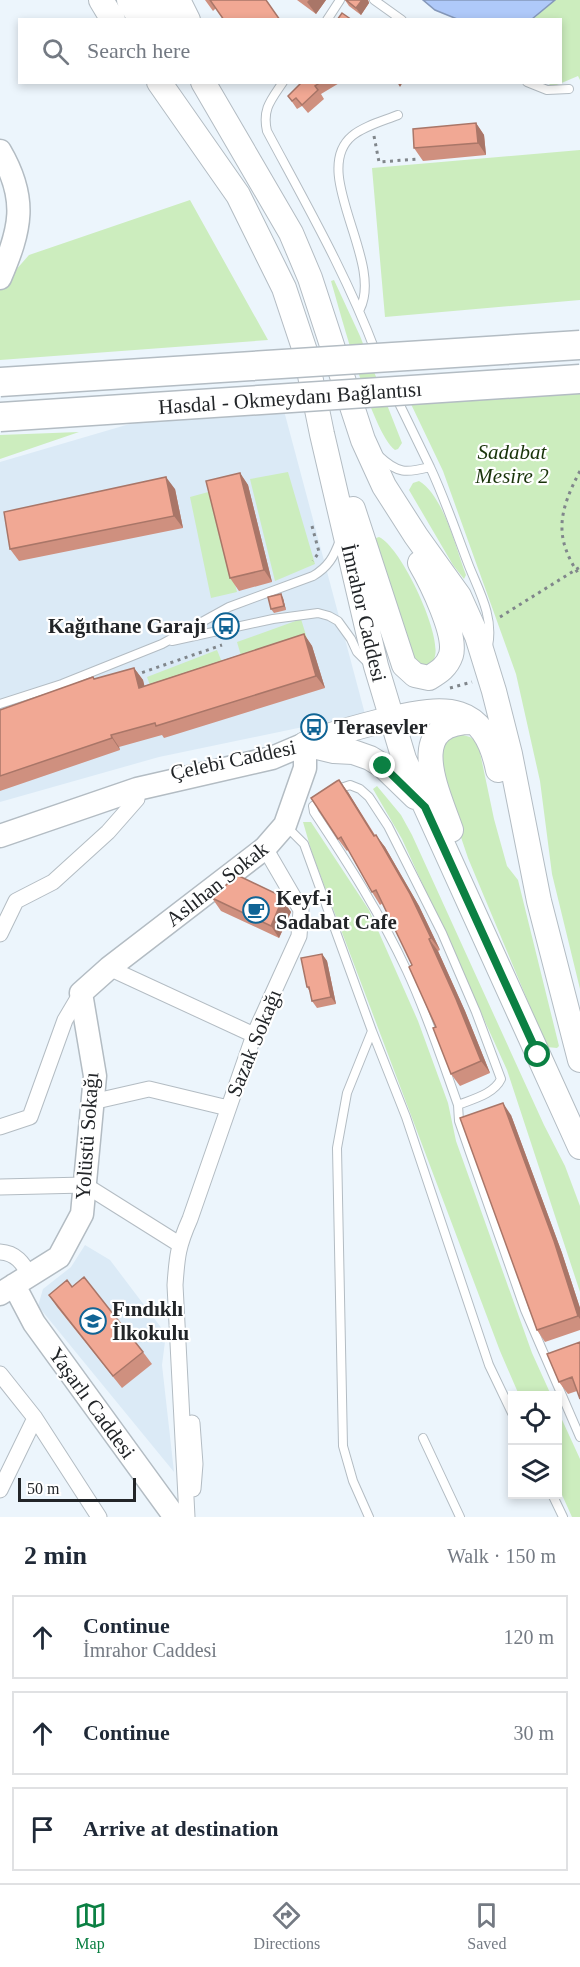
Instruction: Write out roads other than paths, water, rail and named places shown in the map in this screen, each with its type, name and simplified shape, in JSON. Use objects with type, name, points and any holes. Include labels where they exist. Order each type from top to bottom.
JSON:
[{"type":"highway","name":"Hasdal - Okmeydanı Bağlantısı","points":[[0,382],[580,345]]},
{"type":"highway","name":"Hasdal - Okmeydanı Bağlantısı","points":[[0,417],[580,379]]},
{"type":"main road","points":[[101,0],[112,18]]},
{"type":"main road","points":[[129,0],[140,18]]},
{"type":"main road","points":[[153,0],[163,18]]},
{"type":"main road","points":[[178,0],[187,18]]},
{"type":"main road","name":"İmrahor Caddesi","points":[[160,84],[238,195],[284,288],[305,351],[376,666],[404,759],[580,1147]]},
{"type":"main road","points":[[180,84],[219,152],[238,195]]},
{"type":"main road","points":[[204,84],[291,233],[310,278],[363,440],[412,547],[435,589],[451,640],[452,653],[443,670],[429,678],[415,675],[404,664],[363,535],[353,509],[331,467]]},
{"type":"main road","points":[[221,84],[234,109],[255,170]]},
{"type":"main road","points":[[0,151],[12,173],[19,204],[18,226],[0,278]]},
{"type":"main road","points":[[384,486],[459,596],[485,662],[510,754],[539,901],[580,1060]]},
{"type":"main road","points":[[305,744],[360,726],[413,713],[453,711],[474,722],[486,735],[491,744],[512,816],[525,832]]},
{"type":"main road","points":[[471,904],[458,849],[435,784],[430,751],[436,734],[444,727],[453,723],[474,722]]},
{"type":"main road","points":[[305,744],[334,751],[353,752],[370,758],[395,777],[425,807]]},
{"type":"main road","name":"Çelebi Caddesi","points":[[0,824],[268,750],[305,744]]},
{"type":"main road","name":"Aslıhan Sokak","points":[[81,993],[109,968],[265,848],[285,825],[305,768],[305,744]]},
{"type":"main road","name":"Çelebi Caddesi","points":[[0,836],[136,786]]},
{"type":"main road","name":"Yolüstü Sokağı","points":[[15,1285],[60,1257],[82,1214],[95,1076],[81,993]]},
{"type":"main road","name":"Yaşarlı Caddesi","points":[[15,1285],[34,1323],[175,1517]]},
{"type":"street","points":[[0,934],[16,901],[53,882],[108,832],[137,799],[136,786]]},
{"type":"street","name":"Sazak Sokağı","points":[[189,1517],[175,1286],[179,1244],[190,1219],[254,1035],[299,936],[301,910],[265,848]]},
{"type":"street","points":[[109,968],[254,1035]]},
{"type":"street","points":[[0,1127],[30,1117],[65,1020],[81,993]]},
{"type":"street","points":[[92,1101],[149,1089],[228,1108]]},
{"type":"street","points":[[0,1187],[85,1185],[179,1244]]},
{"type":"street","points":[[0,1252],[19,1259],[15,1285]]},
{"type":"street","points":[[0,1374],[35,1418],[99,1517]]},
{"type":"street","points":[[0,1490],[35,1418]]},
{"type":"lane","points":[[328,18],[340,0]]},
{"type":"lane","points":[[374,0],[399,18]]},
{"type":"lane","points":[[282,84],[272,98],[264,117],[267,131],[360,309],[382,368]]},
{"type":"lane","points":[[532,84],[547,90],[569,89]]},
{"type":"lane","points":[[360,309],[364,299],[365,276],[338,173],[341,150],[351,137],[372,125],[398,115]]},
{"type":"lane","points":[[387,378],[447,503],[485,603],[490,639],[485,662]]},
{"type":"lane","points":[[363,440],[393,469],[409,472],[430,467]]},
{"type":"lane","points":[[0,704],[62,684],[162,644],[230,606],[313,576],[324,570],[333,559],[345,529]]},
{"type":"lane","points":[[162,644],[273,619],[318,613],[338,621],[365,661],[376,666]]},
{"type":"lane","points":[[458,1105],[484,1095],[498,1086],[501,1079],[476,1012],[442,933],[388,826],[369,797],[360,789],[350,785],[341,787],[314,806],[314,812],[374,907],[408,973],[458,1105],[459,1121],[525,1310],[580,1437]]},
{"type":"lane","points":[[285,825],[304,844],[406,1117],[489,1365],[508,1403]]},
{"type":"lane","points":[[369,1517],[353,1481],[343,1446],[337,1148],[347,1093],[372,1031]]},
{"type":"lane","points":[[423,1438],[460,1517]]},
{"type":"lane","points":[[554,1499],[563,1517]]},
{"type":"water","points":[[423,0],[555,0],[533,18],[455,18],[435,10]]},
{"type":"place","name":"Kağıthane Garajı","points":[[226,626]]},
{"type":"place","name":"Terasevler","points":[[314,727]]},
{"type":"place","name":"Keyf-i Sadabat Cafe","points":[[256,910]]},
{"type":"place","name":"Fındıklı İlkokulu","points":[[93,1321]]},
{"type":"park label","name":"Sadabat Mesire 2","points":[[512,464]]}]
